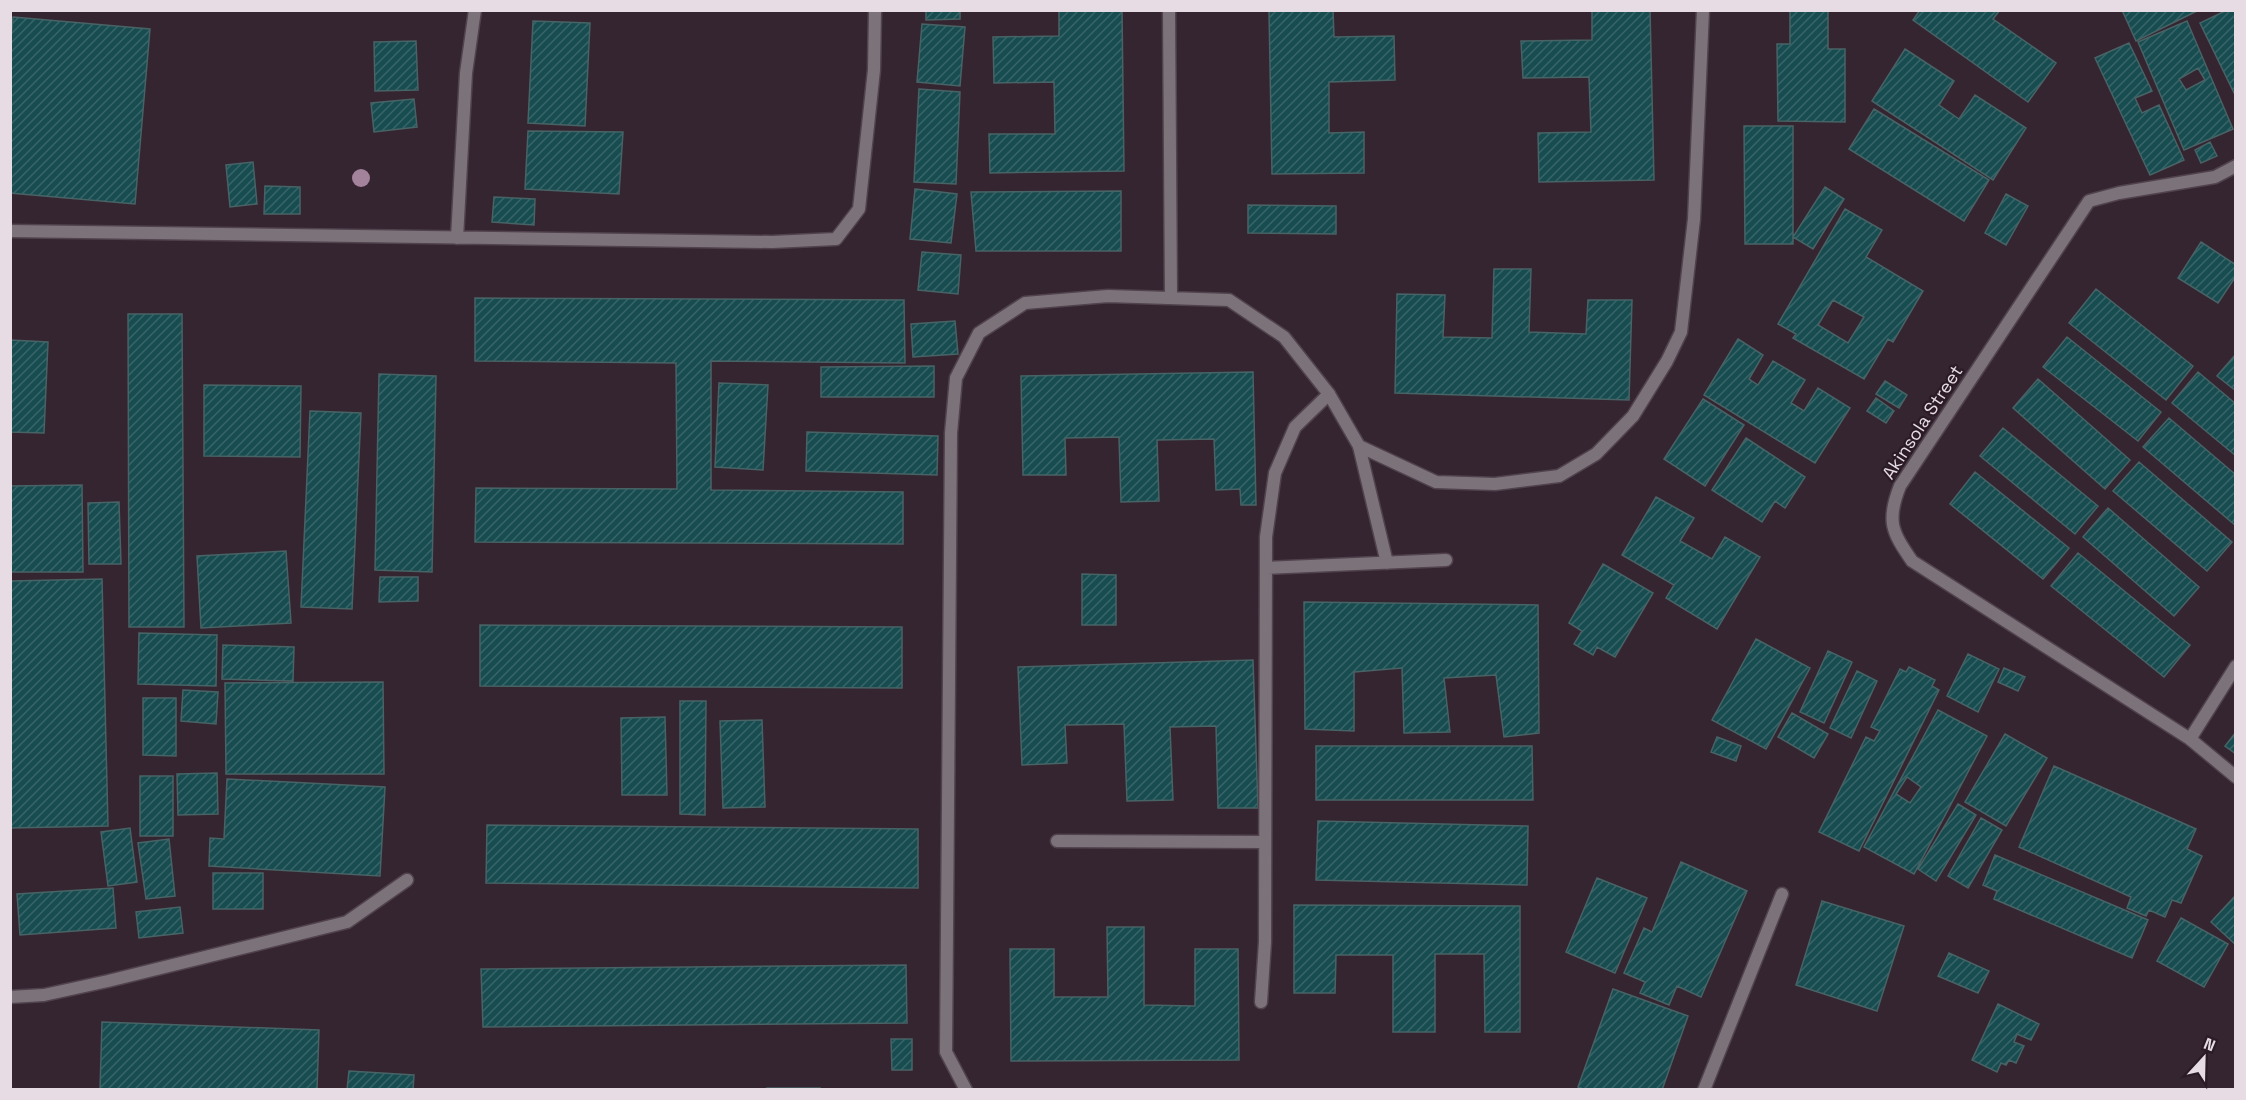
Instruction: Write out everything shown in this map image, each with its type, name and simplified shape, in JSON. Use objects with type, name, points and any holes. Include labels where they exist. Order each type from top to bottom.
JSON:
[{"type":"street","points":[[457,238],[466,73],[475,10]]},
{"type":"street","points":[[10,231],[772,242],[836,239],[859,209],[874,70],[875,10]]},
{"type":"street","points":[[1169,10],[1171,298]]},
{"type":"street","points":[[1359,446],[1436,482],[1495,484],[1559,476],[1596,454],[1633,416],[1667,361],[1681,332],[1694,219],[1703,10]]},
{"type":"street","name":"Akinsola Street","points":[[2235,165],[2215,177],[2119,193],[2089,201],[1900,486],[1892,506],[1894,536],[1912,561],[2190,739],[2235,777]]},
{"type":"street","points":[[966,1089],[946,1052],[951,433],[956,378],[979,333],[1025,303],[1108,296],[1229,300],[1284,337],[1329,394],[1359,446],[1387,563]]},
{"type":"street","points":[[1261,1002],[1264,942],[1266,537],[1275,472],[1295,427],[1329,394]]},
{"type":"street","points":[[1266,568],[1446,560]]},
{"type":"street","points":[[2190,739],[2235,666]]},
{"type":"street","points":[[1057,841],[1264,842]]},
{"type":"street","points":[[10,997],[44,995],[97,984],[347,922],[408,880]]},
{"type":"street","points":[[1704,1089],[1782,894]]},
{"type":"building","points":[[926,10],[960,10],[960,19],[926,20]]},
{"type":"building","points":[[1059,10],[1122,10],[1124,171],[990,173],[989,134],[1055,134],[1054,82],[994,83],[993,37],[1059,36]]},
{"type":"building","points":[[1269,10],[1333,10],[1334,37],[1394,36],[1395,80],[1329,82],[1329,133],[1364,132],[1364,173],[1272,174]]},
{"type":"building","points":[[1592,10],[1650,10],[1654,180],[1539,182],[1538,133],[1591,132],[1589,77],[1523,78],[1521,41],[1592,40]]},
{"type":"building","points":[[1790,10],[1828,10],[1828,49],[1845,49],[1845,122],[1778,121],[1777,44],[1790,44]]},
{"type":"building","points":[[1920,10],[2000,10],[1993,19],[2056,63],[2028,102],[1913,20]]},
{"type":"building","points":[[2122,10],[2199,10],[2136,41]]},
{"type":"building","points":[[2227,10],[2236,10],[2236,97],[2200,23]]},
{"type":"building","points":[[13,17],[150,29],[135,204],[10,193],[10,49]]},
{"type":"building","points":[[533,21],[590,23],[585,126],[528,123]]},
{"type":"building","points":[[2187,21],[2233,129],[2184,150],[2138,42]],"holes":[[[2198,68],[2205,80],[2186,90],[2179,79]]]},
{"type":"building","points":[[922,24],[965,27],[960,86],[917,82]]},
{"type":"building","points":[[416,41],[418,90],[375,91],[374,42]]},
{"type":"building","points":[[2129,43],[2152,91],[2135,98],[2142,113],[2159,105],[2184,160],[2150,175],[2095,58]]},
{"type":"building","points":[[1905,49],[1954,81],[1939,105],[1959,119],[1975,95],[2026,128],[1993,180],[1872,101]]},
{"type":"building","points":[[919,89],[960,92],[956,184],[914,182]]},
{"type":"building","points":[[414,99],[417,127],[374,132],[371,103]]},
{"type":"building","points":[[1874,109],[1989,180],[1964,221],[1849,149]]},
{"type":"building","points":[[1744,126],[1793,126],[1793,244],[1745,244]]},
{"type":"building","points":[[528,131],[623,132],[619,194],[525,189]]},
{"type":"building","points":[[2210,142],[2217,156],[2201,163],[2195,150]]},
{"type":"building","points":[[253,162],[257,204],[230,207],[226,165]]},
{"type":"building","points":[[265,186],[300,187],[300,214],[264,214]]},
{"type":"building","points":[[1825,187],[1844,199],[1813,249],[1793,237]]},
{"type":"building","points":[[915,189],[957,194],[951,243],[910,239]]},
{"type":"building","points":[[1121,191],[1121,251],[976,251],[971,192]]},
{"type":"building","points":[[2006,194],[2028,206],[2006,245],[1985,233]]},
{"type":"building","points":[[494,197],[535,199],[534,225],[492,222]]},
{"type":"building","points":[[1248,205],[1336,206],[1336,234],[1248,233]]},
{"type":"building","points":[[1845,209],[1882,230],[1866,257],[1923,291],[1893,342],[1888,339],[1864,379],[1793,338],[1796,334],[1778,324]],"holes":[[[1833,300],[1864,317],[1848,343],[1818,325]]]},
{"type":"building","points":[[2201,242],[2236,265],[2236,276],[2218,303],[2178,278]]},
{"type":"building","points":[[922,252],[961,255],[958,294],[918,290]]},
{"type":"building","points":[[1494,269],[1531,269],[1529,332],[1586,334],[1588,300],[1632,300],[1629,400],[1395,393],[1397,294],[1445,295],[1443,337],[1492,338]]},
{"type":"building","points":[[2096,289],[2193,366],[2166,400],[2069,323]]},
{"type":"building","points":[[475,298],[904,300],[905,363],[711,361],[711,490],[903,492],[903,544],[475,542],[476,488],[677,489],[676,363],[475,361]]},
{"type":"building","points":[[128,314],[182,314],[184,627],[129,627]]},
{"type":"building","points":[[955,321],[958,354],[913,357],[911,324]]},
{"type":"building","points":[[2067,337],[2161,412],[2138,441],[2043,367]]},
{"type":"building","points":[[1738,339],[1763,355],[1749,379],[1758,385],[1773,361],[1805,380],[1791,403],[1804,411],[1818,388],[1850,408],[1815,463],[1704,395]]},
{"type":"building","points":[[10,340],[48,342],[44,433],[10,432]]},
{"type":"building","points":[[2236,354],[2236,391],[2217,376]]},
{"type":"building","points":[[934,366],[934,397],[821,397],[821,367]]},
{"type":"building","points":[[1253,372],[1256,505],[1241,505],[1240,489],[1216,490],[1214,439],[1157,440],[1159,501],[1121,502],[1119,437],[1065,438],[1066,475],[1023,475],[1021,376]]},
{"type":"building","points":[[2198,372],[2236,404],[2236,456],[2172,403]]},
{"type":"building","points":[[379,374],[436,376],[432,572],[375,570]]},
{"type":"building","points":[[2038,379],[2130,460],[2105,489],[2013,408]]},
{"type":"building","points":[[1885,381],[1907,395],[1899,408],[1876,394]]},
{"type":"building","points":[[719,383],[768,385],[763,470],[715,467]]},
{"type":"building","points":[[204,385],[301,386],[300,457],[204,456]]},
{"type":"building","points":[[1876,398],[1894,411],[1886,423],[1867,411]]},
{"type":"building","points":[[1703,399],[1744,425],[1705,486],[1664,459]]},
{"type":"building","points":[[310,411],[361,413],[352,609],[301,607]]},
{"type":"building","points":[[2169,418],[2236,475],[2236,526],[2143,447]]},
{"type":"building","points":[[2003,428],[2098,506],[2075,534],[1980,456]]},
{"type":"building","points":[[807,432],[938,436],[937,475],[806,471]]},
{"type":"building","points":[[1746,438],[1805,477],[1785,508],[1775,501],[1762,522],[1712,490]]},
{"type":"building","points":[[2139,462],[2232,542],[2207,571],[2113,491]]},
{"type":"building","points":[[1975,472],[2069,548],[2043,579],[1950,504]]},
{"type":"building","points":[[82,485],[83,572],[10,572],[10,486]]},
{"type":"building","points":[[1656,497],[1694,518],[1680,541],[1712,559],[1725,537],[1760,557],[1717,629],[1666,598],[1674,585],[1622,555]]},
{"type":"building","points":[[119,502],[121,564],[89,564],[88,503]]},
{"type":"building","points":[[2108,508],[2199,587],[2174,616],[2083,537]]},
{"type":"building","points":[[286,551],[291,623],[201,628],[197,556]]},
{"type":"building","points":[[2078,553],[2190,645],[2164,677],[2051,586]]},
{"type":"building","points":[[1603,564],[1653,593],[1615,657],[1597,647],[1593,655],[1574,644],[1582,631],[1569,623]]},
{"type":"building","points":[[1082,574],[1116,575],[1116,625],[1082,625]]},
{"type":"building","points":[[380,577],[418,577],[418,601],[379,602]]},
{"type":"building","points":[[102,579],[108,826],[10,828],[10,581]]},
{"type":"building","points":[[1304,602],[1538,605],[1539,733],[1504,737],[1496,675],[1444,678],[1450,732],[1404,733],[1402,668],[1354,672],[1354,731],[1305,729]]},
{"type":"building","points":[[480,625],[902,627],[902,688],[480,686]]},
{"type":"building","points":[[139,633],[217,635],[216,686],[138,684]]},
{"type":"building","points":[[1756,639],[1810,668],[1766,749],[1712,720]]},
{"type":"building","points":[[223,645],[294,647],[293,681],[222,679]]},
{"type":"building","points":[[1828,651],[1852,662],[1824,723],[1800,712]]},
{"type":"building","points":[[1968,654],[1999,669],[1978,712],[1947,696]]},
{"type":"building","points":[[1253,660],[1258,808],[1218,808],[1216,726],[1170,727],[1173,800],[1127,801],[1124,724],[1065,725],[1067,763],[1022,765],[1018,667]]},
{"type":"building","points":[[1909,667],[1935,680],[1932,686],[1939,690],[1859,851],[1819,832],[1866,737],[1874,741],[1880,731],[1871,727],[1900,669],[1906,672]]},
{"type":"building","points":[[2004,668],[2025,677],[2018,691],[1998,682]]},
{"type":"building","points":[[1857,671],[1877,681],[1851,738],[1830,728]]},
{"type":"building","points":[[383,682],[384,774],[226,774],[225,683]]},
{"type":"building","points":[[183,690],[218,692],[216,724],[181,721]]},
{"type":"building","points":[[143,698],[176,698],[176,756],[143,755]]},
{"type":"building","points":[[680,701],[706,701],[705,815],[680,814]]},
{"type":"building","points":[[1938,710],[1987,736],[1914,874],[1864,847]],"holes":[[[1907,777],[1921,787],[1910,803],[1896,794]]]},
{"type":"building","points":[[1792,713],[1828,734],[1814,758],[1778,737]]},
{"type":"building","points":[[665,717],[667,795],[622,795],[621,718]]},
{"type":"building","points":[[762,720],[765,807],[723,808],[720,721]]},
{"type":"building","points":[[2236,732],[2236,754],[2225,746]]},
{"type":"building","points":[[2005,734],[2047,758],[2006,826],[1965,802]]},
{"type":"building","points":[[1717,737],[1741,746],[1736,761],[1711,752]]},
{"type":"building","points":[[1316,746],[1532,746],[1533,800],[1316,800]]},
{"type":"building","points":[[2054,766],[2196,829],[2187,849],[2202,856],[2181,903],[2172,900],[2165,917],[2149,910],[2146,916],[2127,908],[2131,897],[2019,847]]},
{"type":"building","points":[[217,773],[218,814],[178,815],[177,774]]},
{"type":"building","points":[[140,776],[173,776],[173,836],[140,836]]},
{"type":"building","points":[[227,779],[385,787],[380,876],[209,866],[210,838],[224,839]]},
{"type":"building","points":[[1958,804],[1976,815],[1936,881],[1918,869]]},
{"type":"building","points":[[1981,818],[2002,830],[1968,888],[1948,876]]},
{"type":"building","points":[[1318,821],[1528,826],[1527,885],[1316,880]]},
{"type":"building","points":[[487,825],[918,829],[918,888],[486,883]]},
{"type":"building","points":[[130,828],[137,882],[108,886],[101,832]]},
{"type":"building","points":[[169,839],[175,896],[146,899],[138,843]]},
{"type":"building","points":[[1995,855],[2148,920],[2132,958],[1994,899],[1997,891],[1983,885]]},
{"type":"building","points":[[1681,862],[1747,891],[1701,997],[1677,986],[1669,1005],[1640,993],[1645,982],[1624,973],[1644,928],[1652,932]]},
{"type":"building","points":[[213,873],[263,873],[263,909],[213,909]]},
{"type":"building","points":[[1597,878],[1647,898],[1615,973],[1566,952]]},
{"type":"building","points":[[113,888],[116,928],[20,935],[17,894]]},
{"type":"building","points":[[2236,895],[2236,945],[2211,922]]},
{"type":"building","points":[[1822,901],[1904,926],[1877,1011],[1796,985]]},
{"type":"building","points":[[1294,905],[1520,906],[1520,1032],[1485,1032],[1484,954],[1435,954],[1435,1032],[1393,1032],[1393,955],[1336,955],[1335,993],[1294,993]]},
{"type":"building","points":[[180,907],[183,933],[139,938],[136,912]]},
{"type":"building","points":[[2181,918],[2228,944],[2204,987],[2157,961]]},
{"type":"building","points":[[1107,927],[1144,927],[1144,1005],[1195,1006],[1195,949],[1238,949],[1239,1060],[1011,1061],[1010,949],[1054,949],[1054,997],[1108,997]]},
{"type":"building","points":[[1949,953],[1989,971],[1978,993],[1938,976]]},
{"type":"building","points":[[906,965],[907,1023],[483,1027],[481,969]]},
{"type":"building","points":[[1613,989],[1688,1016],[1662,1090],[1585,1090],[1578,1087]]},
{"type":"building","points":[[1998,1004],[2039,1024],[2031,1040],[2017,1034],[2014,1042],[2024,1046],[2016,1063],[2009,1060],[2006,1065],[2001,1063],[1997,1072],[1972,1060]]},
{"type":"building","points":[[102,1022],[319,1030],[317,1090],[100,1090]]},
{"type":"building","points":[[891,1039],[912,1039],[912,1070],[892,1070]]},
{"type":"building","points":[[349,1071],[414,1075],[413,1090],[347,1090]]},
{"type":"building","points":[[767,1088],[820,1088],[820,1090],[767,1090]]}]
